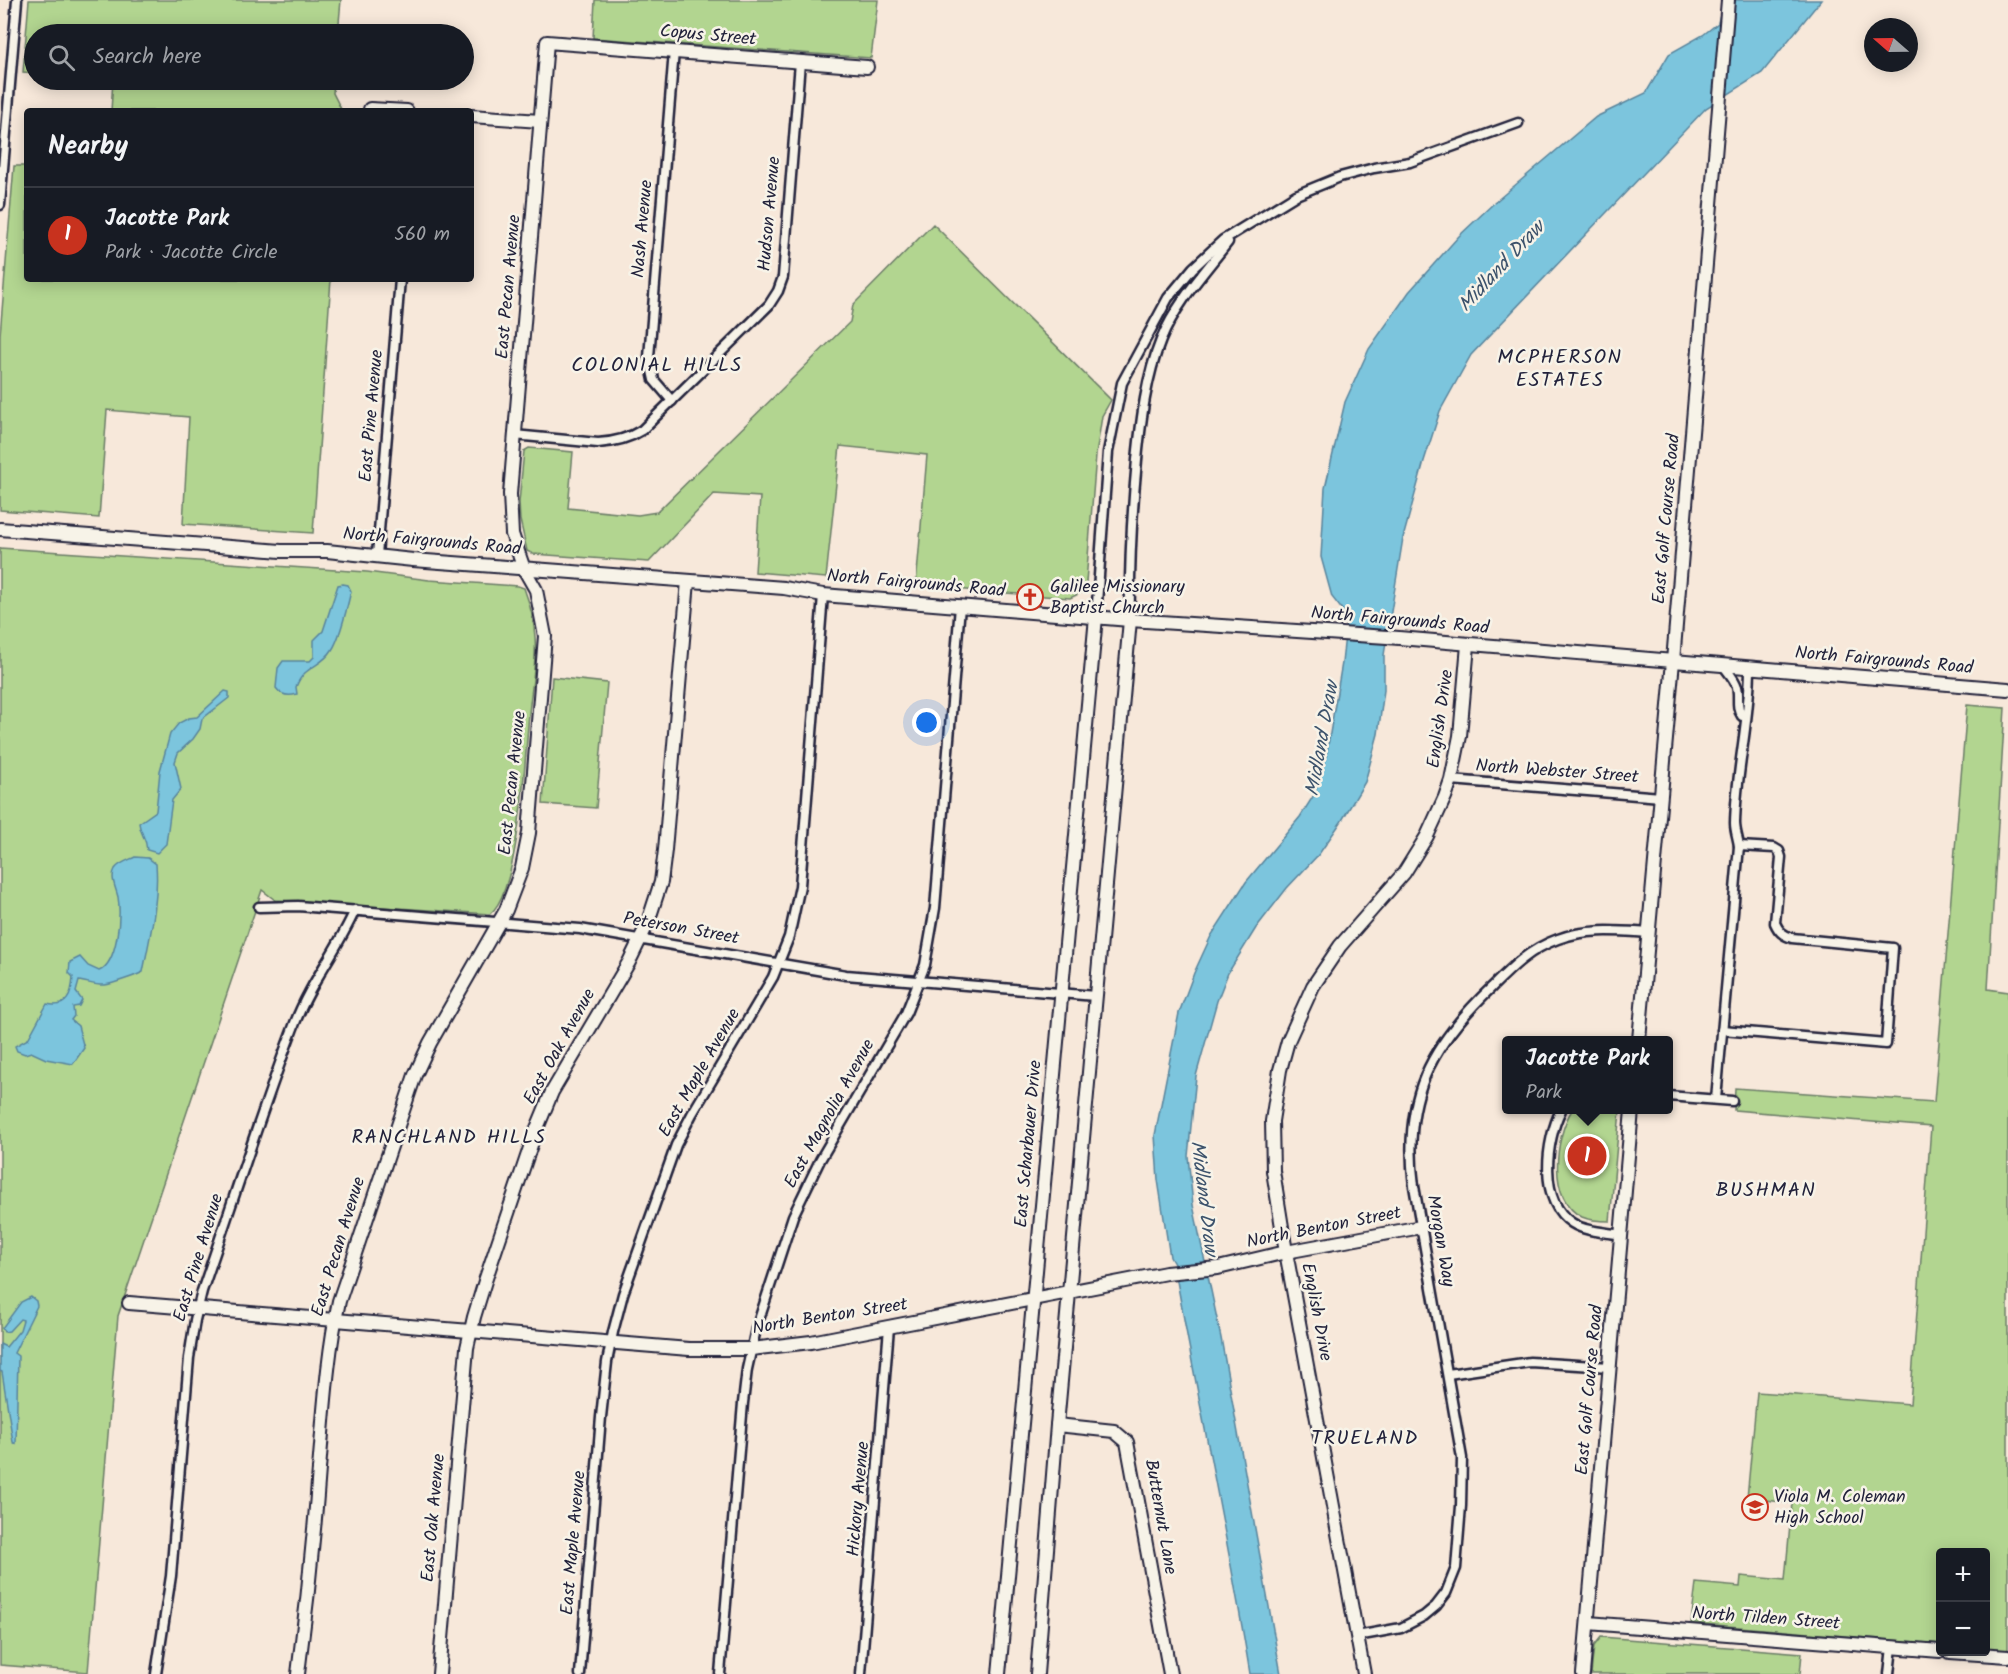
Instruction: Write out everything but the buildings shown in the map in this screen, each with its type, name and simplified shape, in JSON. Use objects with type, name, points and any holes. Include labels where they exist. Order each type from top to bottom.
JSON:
[{"type":"street","points":[[0,205],[17,0]]},
{"type":"street","name":"East Golf Course Road","points":[[1639,1036],[1728,0]]},
{"type":"street","name":"Copus Street","points":[[547,42],[867,67]]},
{"type":"street","name":"East Pecan Avenue","points":[[298,1674],[311,1571],[327,1376],[335,1319],[348,1271],[415,1075],[430,1043],[506,910],[522,868],[529,833],[544,652],[543,623],[537,594],[516,549],[510,518],[510,494],[547,42]]},
{"type":"street","name":"Nash Avenue","points":[[672,401],[654,380],[649,356],[674,51]]},
{"type":"street","name":"Hudson Avenue","points":[[514,435],[598,443],[624,440],[641,432],[767,308],[780,288],[783,277],[800,62]]},
{"type":"street","points":[[474,116],[540,121]]},
{"type":"street","points":[[1096,617],[1108,452],[1122,383],[1168,298],[1193,268],[1223,240],[1296,195],[1374,168],[1410,162],[1518,123]]},
{"type":"street","points":[[1037,1674],[1057,1425],[1130,620],[1129,567],[1135,480],[1146,394],[1161,340],[1180,303],[1235,232]]},
{"type":"street","name":"East Pine Avenue","points":[[377,555],[400,282]]},
{"type":"street","name":"North Fairgrounds Road","points":[[0,529],[281,551],[327,551],[524,569],[784,588],[824,595],[1130,620],[1344,633],[2008,689]]},
{"type":"street","name":"East Oak Avenue","points":[[439,1674],[463,1380],[471,1331],[488,1270],[546,1105],[640,939],[655,903],[664,859],[688,581]]},
{"type":"street","name":"East Maple Avenue","points":[[580,1674],[601,1417],[610,1342],[623,1294],[664,1173],[676,1145],[692,1114],[759,1004],[779,965],[789,937],[800,886],[824,595]]},
{"type":"street","name":"East Magnolia Avenue","points":[[720,1674],[742,1403],[751,1349],[793,1216],[810,1177],[906,1013],[925,965],[932,930],[960,606]]},
{"type":"street","name":"East Scharbauer Drive","points":[[999,1674],[1096,617]]},
{"type":"street","name":"English Drive","points":[[1364,1674],[1286,1252],[1273,1171],[1272,1132],[1276,1093],[1288,1041],[1309,994],[1340,946],[1394,885],[1414,857],[1432,827],[1451,780],[1460,736],[1468,645]]},
{"type":"street","points":[[1723,665],[1738,688],[1739,713],[1746,717]]},
{"type":"street","points":[[1716,1099],[1738,846],[1735,824],[1746,717],[1750,700],[1750,668]]},
{"type":"street","name":"North Webster Street","points":[[1451,780],[1661,796]]},
{"type":"street","points":[[1722,1030],[1886,1044],[1893,948],[1792,939],[1783,934],[1775,923],[1781,857],[1779,851],[1774,848],[1738,846]]},
{"type":"street","name":"Peterson Street","points":[[259,907],[298,906],[580,929],[846,975],[1095,996]]},
{"type":"street","name":"East Pine Avenue","points":[[156,1674],[171,1576],[189,1358],[198,1308],[284,1048],[302,1007],[345,933],[355,910]]},
{"type":"street","name":"Morgan Way","points":[[1357,1636],[1401,1628],[1416,1621],[1436,1606],[1454,1578],[1459,1543],[1463,1468],[1412,1175],[1410,1151],[1411,1126],[1422,1083],[1431,1061],[1450,1032],[1512,966],[1543,945],[1566,936],[1598,931],[1649,933]]},
{"type":"street","points":[[1673,1096],[1732,1101]]},
{"type":"street","points":[[1560,1114],[1552,1131],[1547,1160],[1554,1198],[1561,1212],[1572,1223],[1587,1230],[1622,1235]]},
{"type":"street","name":"East Golf Course Road","points":[[1583,1674],[1632,1114]]},
{"type":"street","name":"North Benton Street","points":[[129,1303],[689,1349],[751,1349],[811,1342],[1166,1274],[1218,1268],[1286,1252],[1421,1227]]},
{"type":"street","name":"Hickory Avenue","points":[[861,1674],[889,1327]]},
{"type":"street","points":[[1448,1374],[1530,1362],[1610,1367]]},
{"type":"street","name":"Butternut Lane","points":[[1057,1425],[1114,1431],[1127,1442],[1170,1674]]},
{"type":"street","name":"North Tilden Street","points":[[1588,1623],[1936,1651]]},
{"type":"street","points":[[1889,1674],[1892,1647]]},
{"type":"street","points":[[1990,1655],[2008,1656]]},
{"type":"green space","points":[[29,0],[341,0],[339,24],[27,24]]},
{"type":"green space","points":[[595,0],[878,0],[871,58],[593,38]]},
{"type":"green space","points":[[112,90],[333,90],[340,108],[111,108]]},
{"type":"green space","points":[[14,166],[24,166],[24,282],[331,282],[313,533],[183,524],[189,417],[107,410],[99,518],[0,510],[0,335]]},
{"type":"green space","points":[[933,224],[1111,400],[1102,416],[1096,455],[1086,582],[1083,592],[1070,598],[916,586],[927,455],[840,446],[826,578],[755,572],[760,497],[714,494],[649,562],[533,554],[527,551],[520,520],[519,502],[524,451],[529,448],[573,452],[568,508],[638,515],[657,512],[850,322],[853,305]]},
{"type":"green space","points":[[0,548],[367,572],[429,580],[518,586],[524,588],[526,594],[533,618],[535,637],[535,666],[523,789],[514,851],[500,900],[490,914],[275,900],[262,890],[118,1316],[88,1672],[0,1665]]},
{"type":"green space","points":[[552,677],[607,683],[596,808],[543,804]]},
{"type":"green space","points":[[1967,705],[2005,708],[1988,989],[2008,992],[2008,1649],[1990,1648],[1990,1548],[1936,1548],[1936,1644],[1691,1623],[1696,1583],[1740,1587],[1741,1576],[1785,1580],[1792,1503],[1747,1498],[1757,1392],[1910,1404],[1931,1127],[1734,1110],[1735,1088],[1934,1102]]},
{"type":"green space","points":[[1570,1114],[1620,1114],[1610,1221],[1582,1217],[1571,1209],[1563,1197],[1559,1183],[1558,1151]]},
{"type":"green space","points":[[1601,1637],[1802,1653],[1800,1674],[1591,1674],[1594,1646]]},
{"type":"water","name":"Midland Draw","points":[[1723,0],[1821,0],[1762,73],[1706,108],[1471,355],[1440,411],[1403,538],[1384,655],[1384,690],[1378,734],[1365,782],[1319,854],[1287,888],[1256,928],[1228,973],[1217,1001],[1196,1076],[1188,1156],[1193,1205],[1221,1338],[1281,1674],[1250,1674],[1174,1264],[1170,1257],[1158,1180],[1155,1135],[1179,1013],[1194,973],[1211,936],[1246,882],[1300,817],[1314,795],[1326,757],[1342,663],[1347,616],[1332,597],[1321,557],[1325,488],[1345,402],[1369,349],[1409,292],[1459,236],[1494,203],[1596,117],[1646,93],[1669,54],[1703,35],[1718,23]]},
{"type":"water","points":[[338,585],[348,585],[351,591],[335,645],[328,656],[304,674],[296,687],[297,694],[282,694],[276,688],[278,668],[283,661],[310,661],[314,657],[314,640],[323,631]]},
{"type":"water","points":[[225,691],[229,692],[229,698],[202,719],[200,729],[193,739],[178,753],[175,762],[181,789],[172,800],[166,844],[157,853],[147,850],[139,823],[156,811],[160,771],[170,734],[179,723],[197,717]]},
{"type":"water","points":[[135,857],[148,858],[156,864],[157,878],[151,932],[143,972],[105,985],[79,981],[76,992],[82,1000],[79,1006],[73,1007],[74,1016],[71,1020],[78,1026],[84,1048],[73,1064],[46,1059],[31,1052],[25,1054],[17,1051],[15,1046],[28,1039],[47,1004],[59,1004],[70,995],[73,977],[69,973],[70,962],[80,957],[88,966],[99,971],[110,959],[117,938],[119,915],[118,897],[113,879],[114,872],[119,865]]},
{"type":"water","points":[[31,1297],[36,1301],[37,1306],[14,1353],[18,1356],[16,1444],[13,1442],[0,1371],[0,1344],[6,1347],[20,1330],[23,1320],[20,1319],[9,1331],[4,1332],[2,1328],[21,1302]]},
{"type":"place","name":"Galilee Missionary Baptist Church","points":[[1030,597]]},
{"type":"place","name":"Jacotte Park","points":[[1587,1156]]},
{"type":"place","name":"Viola M. Coleman High School","points":[[1755,1507]]},
{"type":"district","name":"COLONIAL HILLS","points":[[657,366]]},
{"type":"district","name":"MCPHERSON ESTATES","points":[[1560,370]]},
{"type":"district","name":"RANCHLAND HILLS","points":[[449,1138]]},
{"type":"district","name":"BUSHMAN","points":[[1766,1191]]},
{"type":"district","name":"TRUELAND","points":[[1365,1439]]}]
